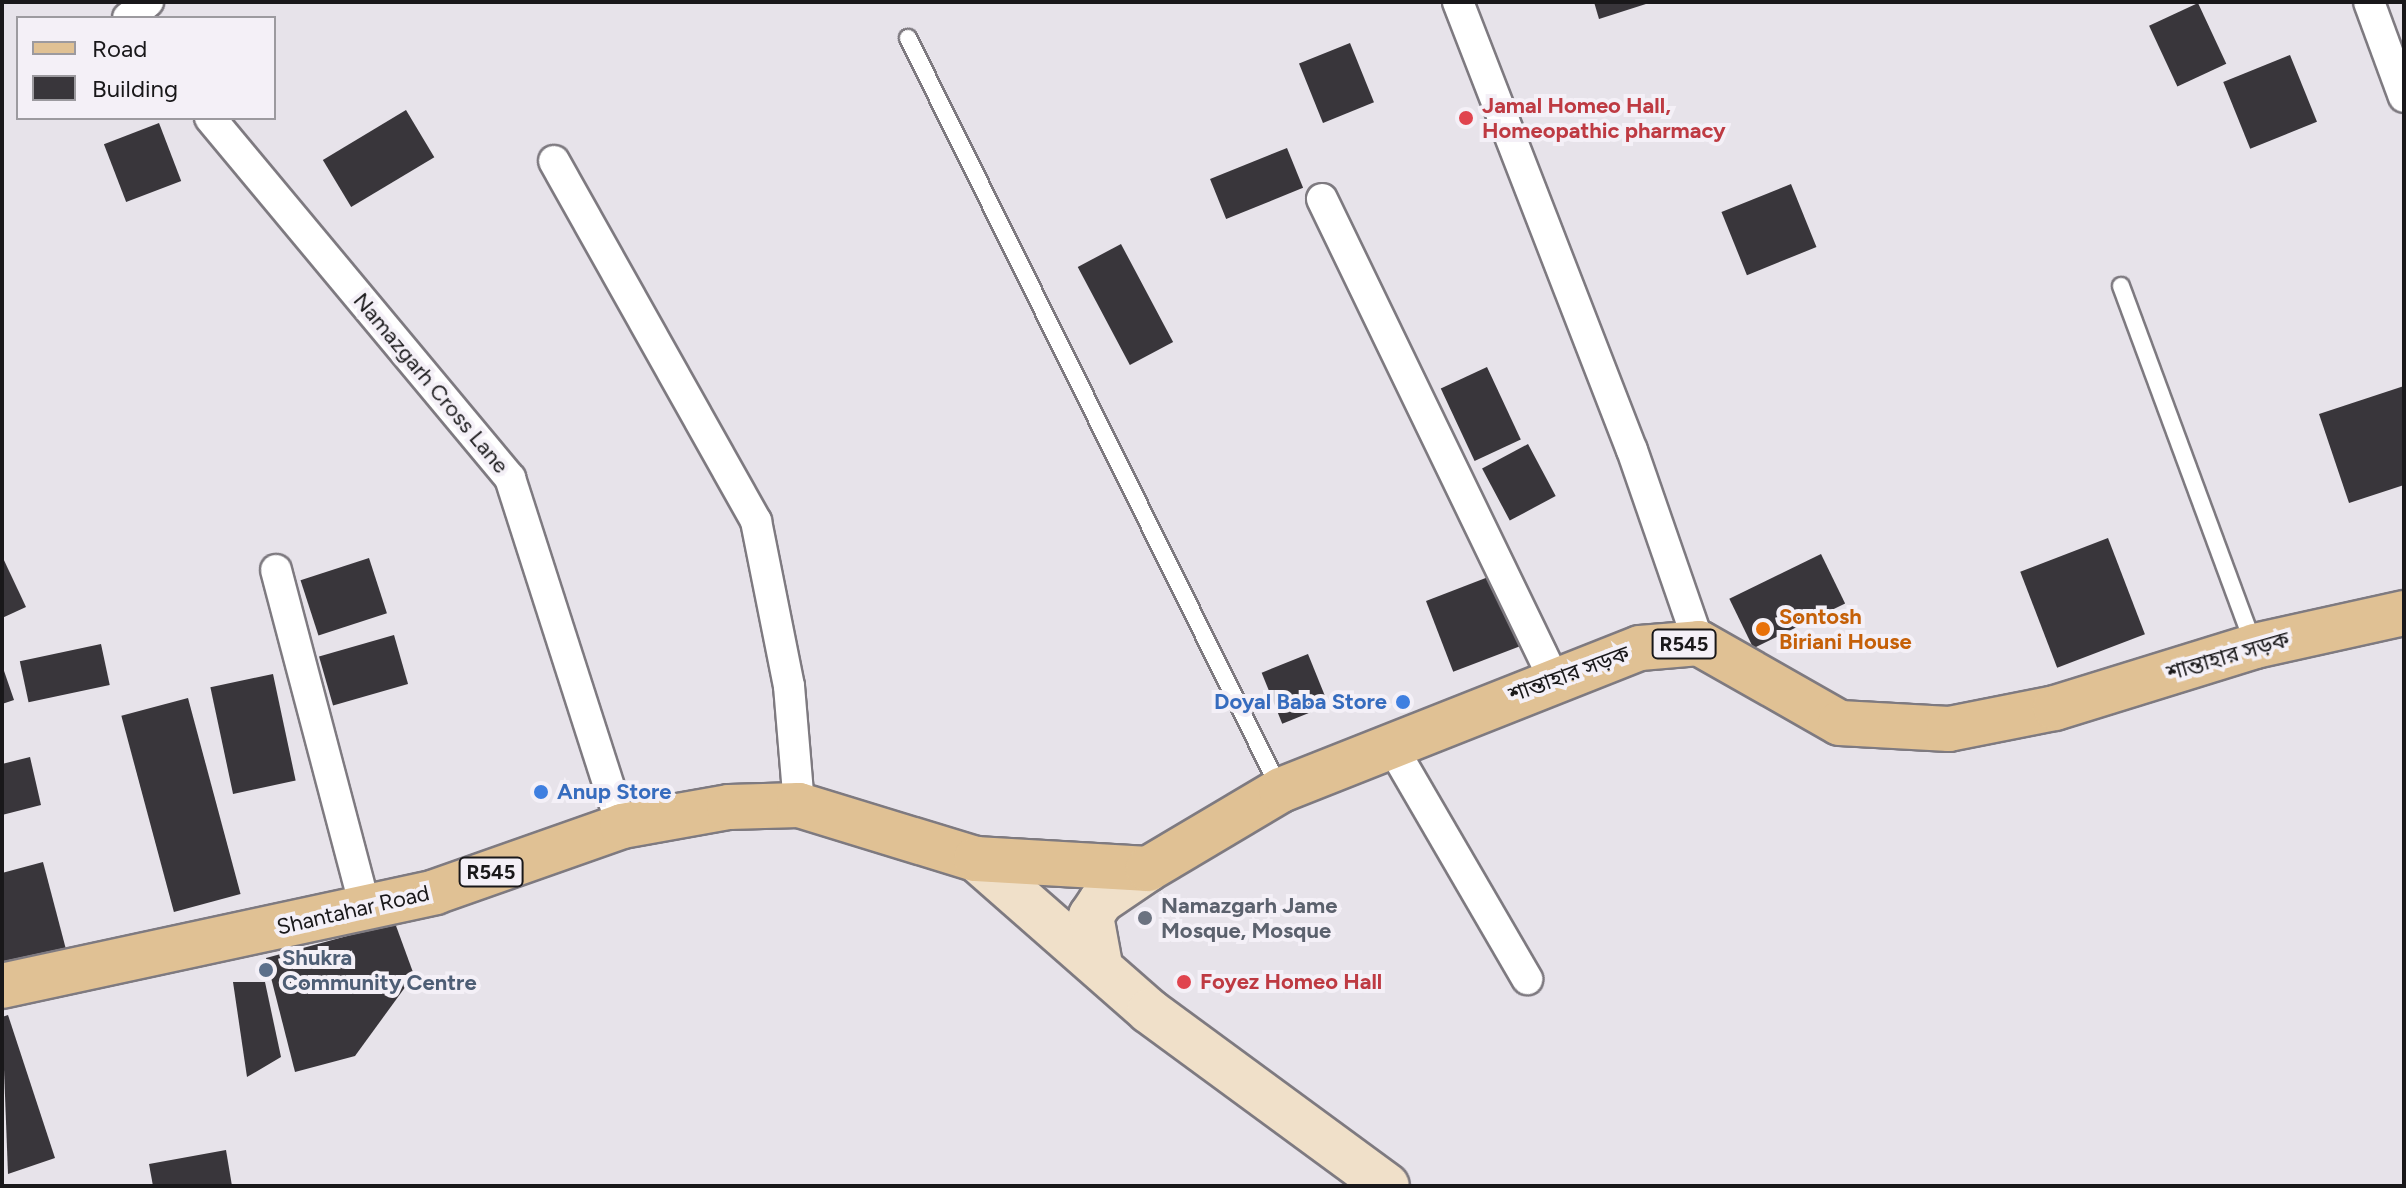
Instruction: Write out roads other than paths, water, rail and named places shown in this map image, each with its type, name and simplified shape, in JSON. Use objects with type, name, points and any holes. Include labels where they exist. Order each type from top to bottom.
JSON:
[{"type":"main road","name":"শান্তাহার সড়ক","points":[[1148,869],[1281,790],[1553,677],[1640,648],[1699,643],[1840,723],[1949,729],[2055,708],[2255,646],[2404,613]]},
{"type":"main road","name":"Shantahar Road","points":[[2,986],[435,892],[622,826],[799,805],[976,859]]},
{"type":"main road","name":"R545","points":[[976,859],[1148,869]]},
{"type":"main road","points":[[976,859],[1149,1011],[1387,1186]]},
{"type":"main road","points":[[1100,965],[1091,916],[1101,901],[1148,869]]},
{"type":"street","points":[[129,16],[148,2]]},
{"type":"street","points":[[1458,2],[1632,450],[1699,643]]},
{"type":"street","points":[[2369,2],[2404,97]]},
{"type":"street","name":"Namazgarh Cross Lane","points":[[212,120],[510,478],[622,826]]},
{"type":"street","points":[[554,161],[756,521],[789,686],[799,805]]},
{"type":"street","points":[[1322,199],[1553,677]]},
{"type":"street","points":[[276,570],[365,906]]},
{"type":"street","points":[[1391,745],[1527,979]]},
{"type":"lane","points":[[908,38],[1281,790]]},
{"type":"lane","points":[[2121,286],[2255,646]]},
{"type":"place","name":"Jamal Homeo Hall, Homeopathic pharmacy","points":[[1466,118]]},
{"type":"place","name":"Sontosh Biriani House","points":[[1763,629]]},
{"type":"place","name":"Doyal Baba Store","points":[[1403,702]]},
{"type":"place","name":"Anup Store","points":[[541,792]]},
{"type":"place","name":"Namazgarh Jame Mosque, Mosque","points":[[1145,918]]},
{"type":"place","name":"Shukra Community Centre","points":[[266,970]]},
{"type":"place","name":"Foyez Homeo Hall","points":[[1184,982]]}]
